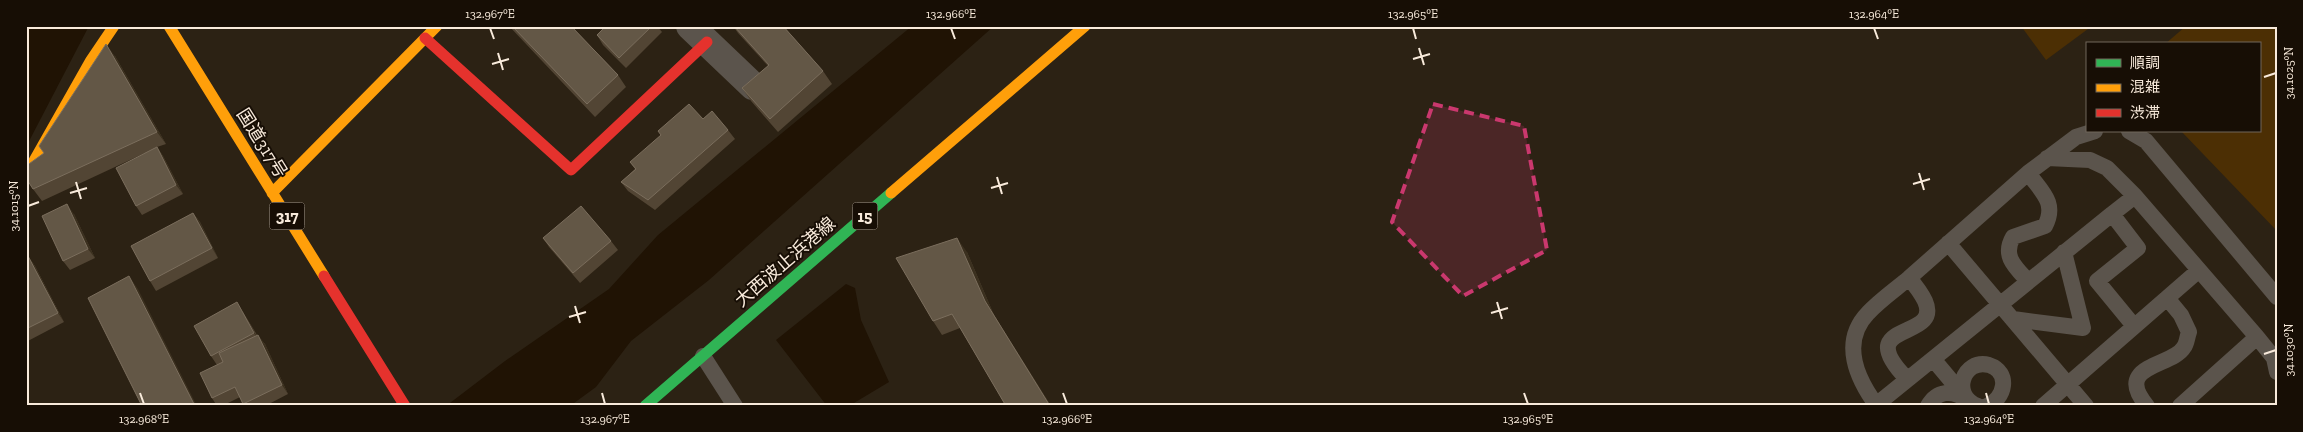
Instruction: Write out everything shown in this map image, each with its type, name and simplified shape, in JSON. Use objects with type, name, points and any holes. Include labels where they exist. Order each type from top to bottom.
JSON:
[{"type":"main road","points":[[26,175],[91,60],[114,26]]},
{"type":"main road","name":"国道317号","points":[[169,26],[405,406]]},
{"type":"main road","points":[[272,193],[437,26]]},
{"type":"main road","name":"大西波止浜港線","points":[[645,406],[1085,26]]},
{"type":"main road","points":[[424,38],[571,170],[699,34]]},
{"type":"street","points":[[699,34],[753,86]]},
{"type":"lane","points":[[2092,132],[2076,137],[2028,173],[1867,314],[1854,337],[1853,359],[1861,383],[1877,405],[2135,196]]},
{"type":"lane","points":[[2131,132],[2146,141],[2277,297]]},
{"type":"lane","points":[[2047,158],[2090,160],[2107,168],[2135,196],[2257,337],[2276,364]]},
{"type":"lane","points":[[2028,173],[2049,203],[2050,215],[2045,226],[2013,237],[2007,247],[2010,261],[2028,281]]},
{"type":"lane","points":[[2112,214],[2138,248],[2097,281],[2134,326]]},
{"type":"lane","points":[[1948,243],[2086,406]]},
{"type":"lane","points":[[2013,319],[2083,328],[2064,252]]},
{"type":"lane","points":[[2043,406],[2198,271]]},
{"type":"lane","points":[[1907,379],[1888,356],[1887,346],[1894,336],[1919,326],[1925,318],[1925,302],[1909,278]]},
{"type":"lane","points":[[2147,406],[2140,398],[2137,383],[2142,371],[2156,362],[2171,359],[2184,348],[2189,332],[2181,315],[2167,298]]},
{"type":"lane","points":[[2180,406],[2257,337]]},
{"type":"lane","points":[[703,356],[735,406]]},
{"type":"lane","points":[[1933,359],[1971,404]]},
{"type":"lane","points":[[1971,404],[1962,387],[1965,374],[1975,366],[1988,365],[1999,372],[2004,386],[1999,399],[1987,406]]},
{"type":"lane","points":[[1928,406],[1932,399],[1946,392],[1953,392],[1971,404]]},
{"type":"highlighted area","points":[[1433,104],[1524,126],[1547,250],[1463,296],[1392,222]]},
{"type":"shaded area","points":[[26,26],[89,26],[26,147]]},
{"type":"shaded area","points":[[912,26],[994,26],[709,280],[631,341],[596,387],[570,406],[446,406],[505,361],[609,289],[658,235]]},
{"type":"shaded area","points":[[2021,26],[2092,26],[2046,60]]},
{"type":"shaded area","points":[[2186,26],[2277,26],[2277,231],[2182,132],[2260,132],[2260,42],[2167,42]]},
{"type":"shaded area","points":[[846,284],[855,288],[861,320],[889,382],[849,406],[827,406],[776,340]]},
{"type":"building","points":[[512,26],[571,26],[618,75],[587,104]]},
{"type":"building","points":[[606,26],[652,26],[619,58],[597,35]]},
{"type":"building","points":[[734,26],[783,26],[823,71],[770,119],[742,88],[769,65]]},
{"type":"building","points":[[106,44],[157,132],[33,189],[26,178],[26,166],[44,153],[39,146]]},
{"type":"building","points":[[689,104],[703,119],[712,111],[728,130],[648,200],[621,182],[636,169],[630,162],[661,135],[658,131]]},
{"type":"building","points":[[157,147],[176,185],[136,206],[116,168]]},
{"type":"building","points":[[67,204],[88,249],[63,261],[42,216]]},
{"type":"building","points":[[581,206],[611,241],[573,273],[543,238]]},
{"type":"building","points":[[193,213],[212,248],[150,281],[131,246]]},
{"type":"building","points":[[957,238],[985,301],[1050,406],[1006,406],[952,314],[933,321],[896,258]]},
{"type":"building","points":[[28,256],[58,313],[26,329],[26,257]]},
{"type":"building","points":[[129,276],[195,406],[142,406],[88,298]]},
{"type":"building","points":[[237,302],[254,333],[211,356],[194,326]]},
{"type":"building","points":[[258,335],[282,385],[243,404],[235,387],[212,398],[200,373],[223,362],[219,353]]},
{"type":"traffic: fast","points":[[645,406],[891,193]]},
{"type":"traffic: slow","points":[[26,175],[91,60],[114,26]]},
{"type":"traffic: slow","points":[[169,26],[324,276]]},
{"type":"traffic: slow","points":[[272,193],[437,26]]},
{"type":"traffic: slow","points":[[891,193],[1085,26]]},
{"type":"traffic: jam","points":[[425,38],[571,170],[707,42]]},
{"type":"traffic: jam","points":[[324,276],[405,406]]}]
